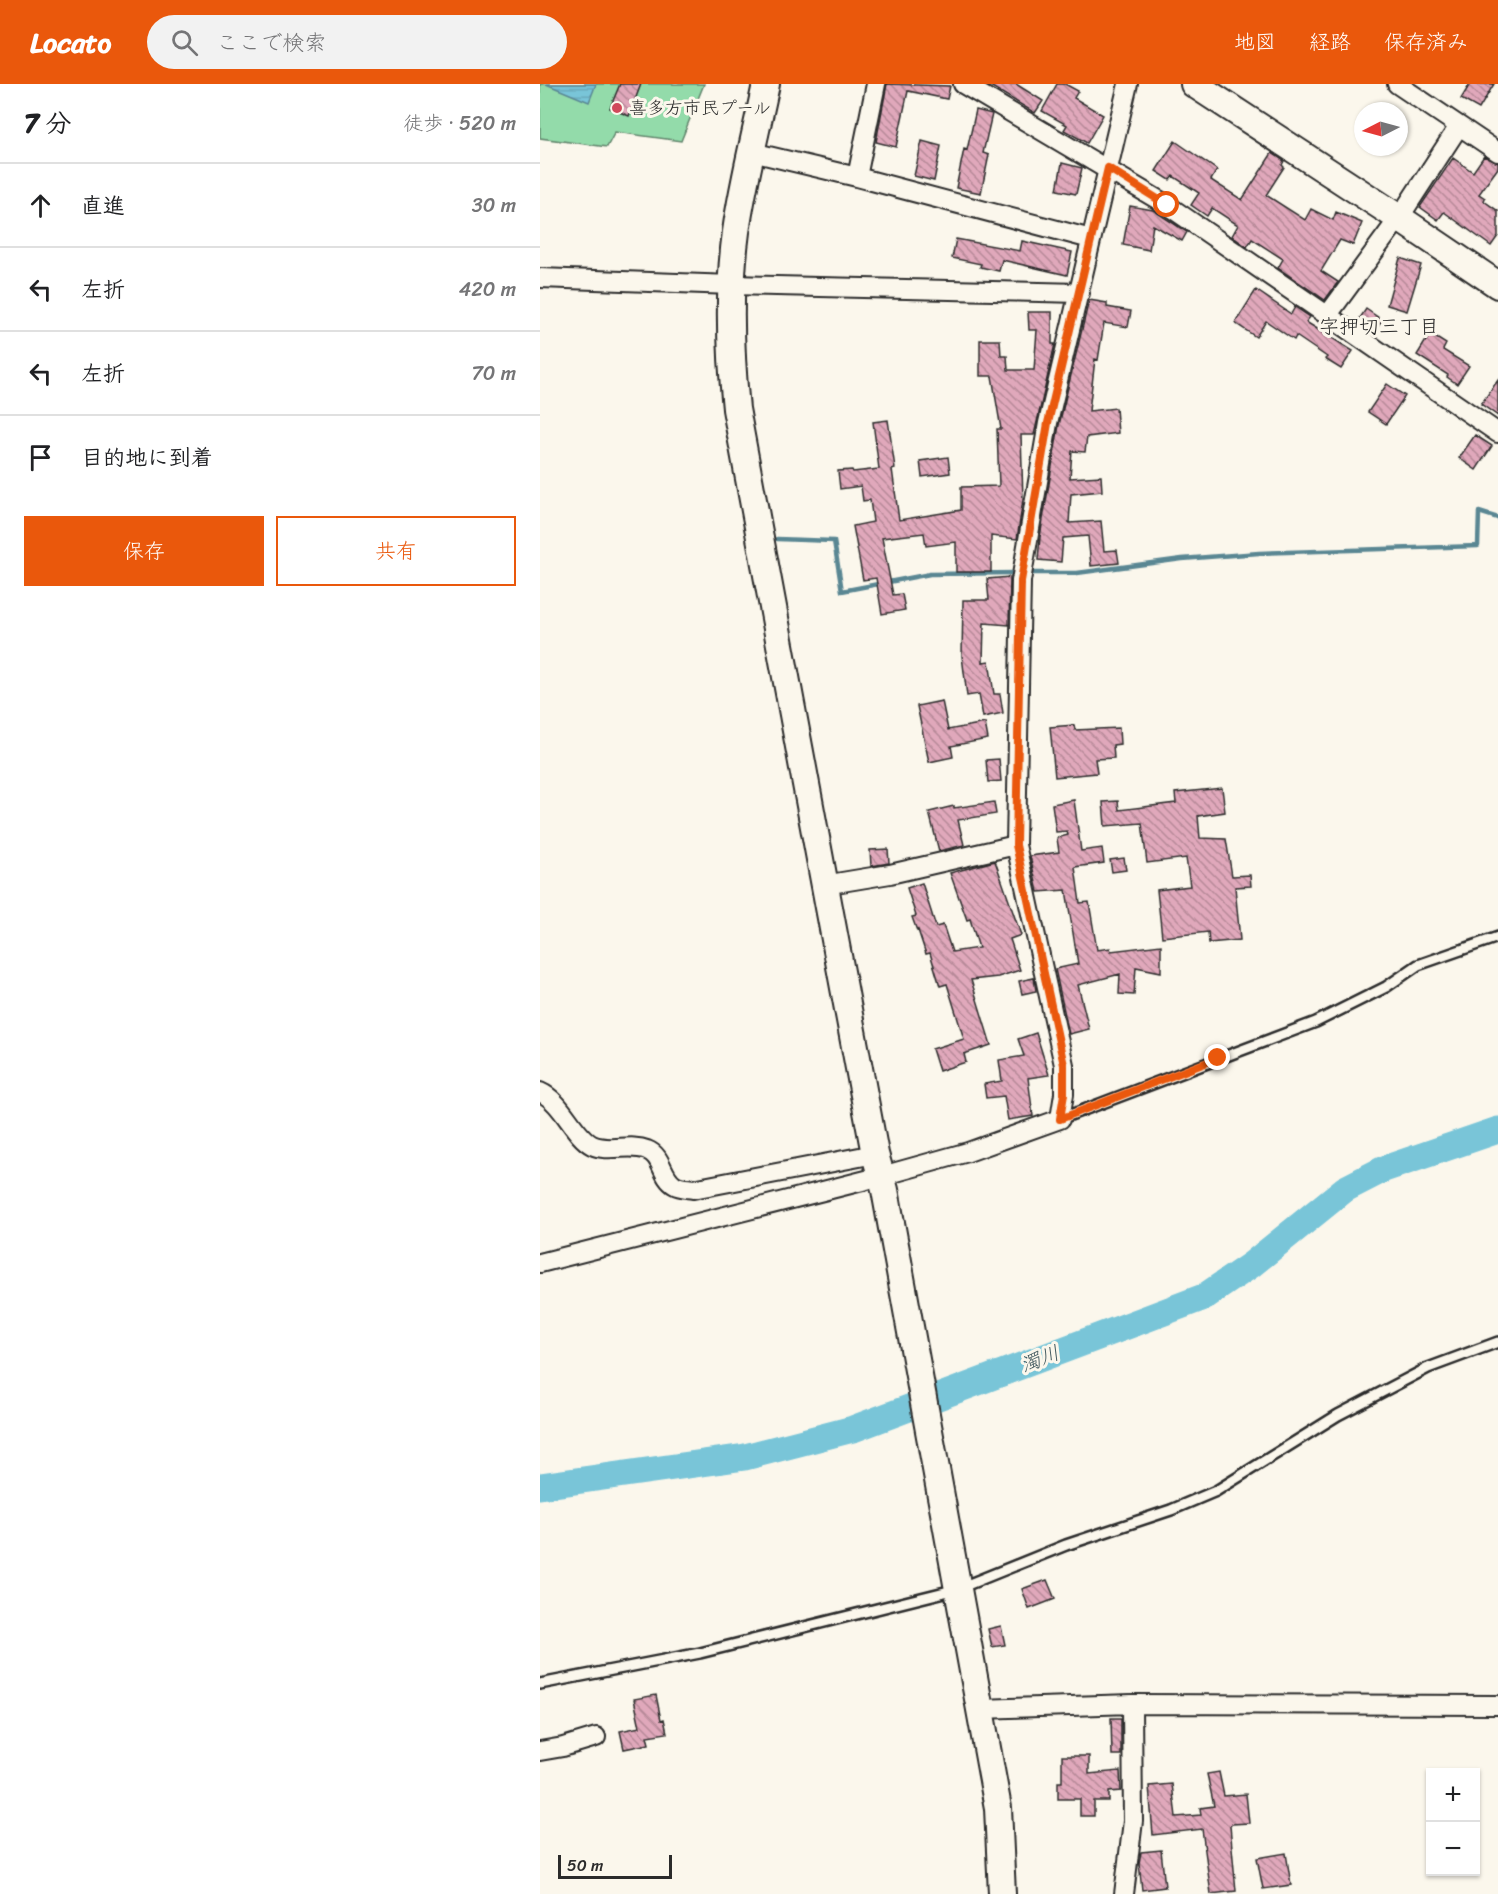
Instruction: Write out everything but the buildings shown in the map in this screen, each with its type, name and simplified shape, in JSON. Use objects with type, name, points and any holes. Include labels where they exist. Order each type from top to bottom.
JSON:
[{"type":"street","points":[[766,84],[736,231],[730,356],[736,409],[824,885],[881,1173],[998,1808],[1002,1894]]},
{"type":"street","points":[[856,177],[876,84]]},
{"type":"street","points":[[963,84],[1167,205],[1498,433]]},
{"type":"street","points":[[540,1263],[968,1152],[1060,1119],[1064,1094],[1064,1065],[1016,845],[1021,581],[1048,423],[1128,84]]},
{"type":"street","points":[[1194,84],[1498,285]]},
{"type":"street","points":[[1397,84],[1498,152]]},
{"type":"street","points":[[1327,316],[1399,218],[1459,126]]},
{"type":"street","points":[[752,152],[1091,238]]},
{"type":"street","points":[[540,278],[1080,293]]},
{"type":"street","points":[[824,885],[890,874],[1016,845]]},
{"type":"street","points":[[540,1092],[556,1103],[591,1144],[606,1148],[647,1149],[657,1156],[666,1177],[676,1186],[693,1190],[881,1173]]},
{"type":"street","points":[[980,1709],[1132,1704],[1498,1705]]},
{"type":"street","points":[[1124,1894],[1133,1821],[1132,1704]]},
{"type":"street","points":[[540,1751],[596,1737]]},
{"type":"lane","points":[[1060,1119],[1316,1022],[1386,987],[1418,965],[1498,937]]},
{"type":"lane","points":[[540,1684],[700,1653],[956,1580],[1171,1510],[1216,1491],[1242,1476],[1275,1452],[1338,1415],[1428,1368],[1498,1342]]},
{"type":"green space","name":"喜多方市民プール","points":[[540,84],[704,84],[681,141],[615,132],[607,147],[540,138]]},
{"type":"water","points":[[546,84],[596,84],[589,102]]},
{"type":"waterway","points":[[1026,573],[1077,573],[1182,559],[1259,553],[1478,546],[1479,512],[1498,518]]},
{"type":"waterway","points":[[777,539],[834,541],[842,591],[930,574],[1017,573]]},
{"type":"waterway","name":"濁川","points":[[540,1486],[745,1457],[853,1429],[1204,1297],[1251,1265],[1345,1189],[1384,1169],[1498,1130]]},
{"type":"place","name":"喜多方市民プール","points":[[617,108]]},
{"type":"district","name":"字押切三丁目","points":[[1379,326]]},
{"type":"route","points":[[1167,205],[1108,168],[1048,423],[1021,581],[1016,845],[1064,1065],[1064,1094],[1060,1119],[1218,1058]]}]
